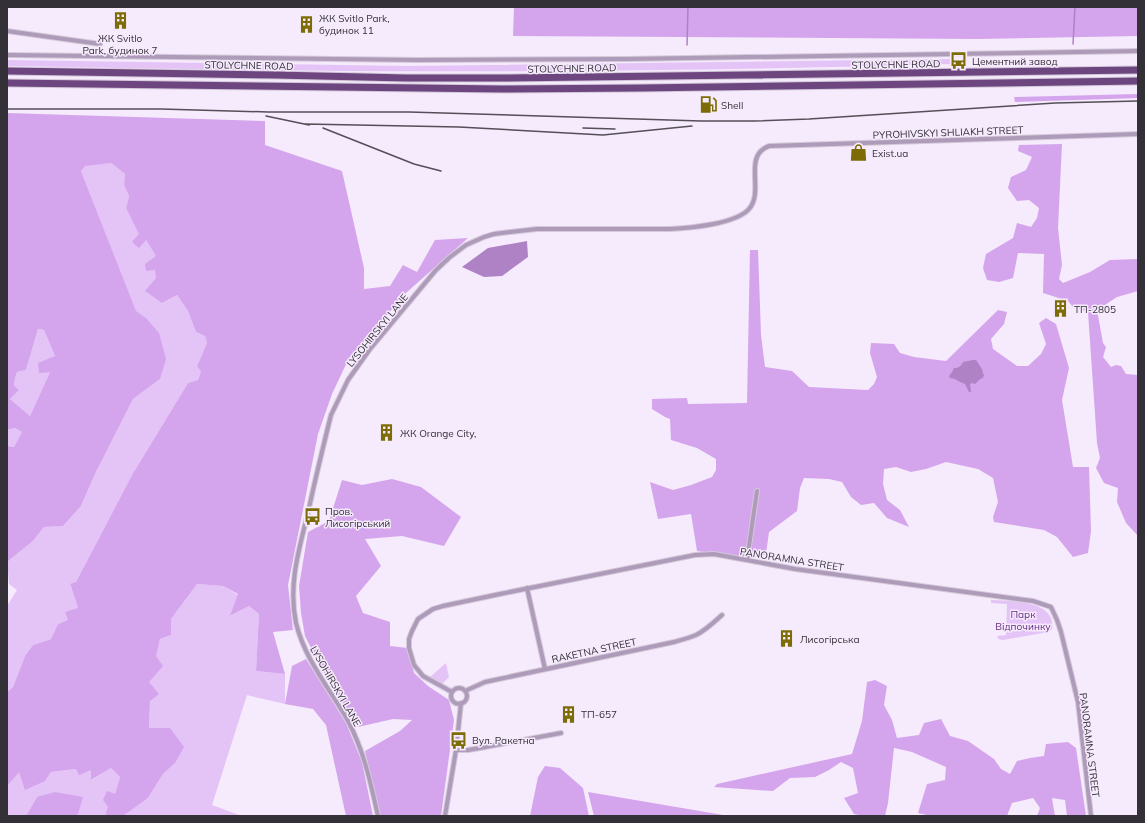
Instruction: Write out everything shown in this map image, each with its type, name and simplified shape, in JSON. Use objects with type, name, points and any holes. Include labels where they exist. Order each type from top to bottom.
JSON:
[{"type":"highway","name":"STOLYCHNE ROAD","points":[[7,71],[406,78],[501,78],[1138,70]]},
{"type":"highway","name":"STOLYCHNE ROAD","points":[[7,83],[502,89],[1138,81]]},
{"type":"street","points":[[7,32],[100,44]]},
{"type":"street","name":"STOLYCHNE ROAD","points":[[8,55],[426,60],[627,59],[1138,51]]},
{"type":"street","name":"PYROHIVSKYI SHLIAKH STREET","points":[[760,151],[774,145],[1138,134]]},
{"type":"street","name":"LYSOHIRSKYI LANE","points":[[378,816],[367,768],[358,744],[348,722],[315,668],[304,646],[296,622],[293,598],[294,573],[331,416],[348,380],[370,349],[436,270],[466,245],[484,237],[512,231],[537,229],[689,228],[734,218],[746,212],[752,206],[754,201],[756,161],[760,151]]},
{"type":"street","points":[[747,560],[757,491]]},
{"type":"street","name":"PANORAMNA STREET","points":[[452,692],[423,676],[414,665],[409,648],[412,631],[418,619],[433,609],[527,588],[695,555],[714,554],[798,569],[1033,601],[1051,606],[1059,626],[1078,702],[1091,816]]},
{"type":"street","points":[[527,588],[545,669]]},
{"type":"street","name":"RAKETNA STREET","points":[[465,691],[485,682],[690,637],[708,627],[722,615]]},
{"type":"street","points":[[446,816],[456,750],[461,703],[466,699],[465,691],[458,688],[452,692],[451,696],[452,700],[457,703],[461,703]]},
{"type":"street","points":[[456,750],[474,749],[561,733]]},
{"type":"green space","points":[[950,59],[950,64],[574,71],[220,70],[7,66],[7,60],[408,66]]},
{"type":"green space","points":[[111,163],[125,174],[124,185],[129,196],[126,208],[140,235],[146,240],[157,257],[155,270],[162,303],[177,295],[188,311],[196,332],[205,336],[207,343],[197,366],[201,372],[198,380],[188,383],[132,475],[76,582],[70,585],[78,608],[69,620],[58,624],[51,639],[33,645],[25,656],[13,687],[7,692],[7,606],[17,590],[9,584],[7,562],[33,541],[44,527],[63,526],[81,506],[95,474],[133,399],[160,379],[146,318],[136,312],[81,171],[85,165]]},
{"type":"green space","points":[[38,329],[44,330],[55,356],[50,372],[30,416],[10,399],[19,390],[14,385],[15,378],[17,372],[26,370]]},
{"type":"green space","points":[[15,428],[22,432],[14,447],[7,446],[7,430]]},
{"type":"green space","points":[[197,584],[223,586],[238,595],[231,616],[249,606],[259,614],[256,671],[285,674],[285,704],[247,695],[212,805],[242,816],[123,816],[148,798],[163,774],[175,763],[149,728],[150,701],[148,682],[160,639],[171,635],[171,619]]},
{"type":"green space","name":"Парк Відпочинку","points":[[991,600],[1020,602],[1040,607],[1047,612],[1052,619],[1052,629],[1048,632],[1000,640],[997,636],[1006,635],[1007,604],[991,603]]},
{"type":"green space","points":[[446,663],[449,677],[442,684],[430,677]]},
{"type":"green space","points":[[111,768],[120,777],[115,794],[105,816],[76,816],[78,814],[37,797],[26,816],[7,816],[7,784],[9,784],[19,771],[45,781],[51,772],[92,769],[92,780]]},
{"type":"shaded area","points":[[514,7],[1138,7],[1138,36],[978,39],[513,36]]},
{"type":"shaded area","points":[[1138,94],[1138,98],[1015,102],[1014,97]]},
{"type":"shaded area","points":[[7,113],[265,121],[265,145],[342,171],[364,268],[364,289],[390,286],[403,265],[417,272],[435,240],[468,238],[407,292],[349,358],[332,394],[318,434],[288,585],[293,630],[273,632],[285,674],[256,671],[259,614],[249,606],[230,616],[238,594],[223,586],[197,584],[171,619],[171,635],[160,639],[156,656],[163,666],[149,682],[159,694],[150,701],[149,728],[170,728],[184,747],[175,763],[163,774],[148,798],[123,816],[105,816],[108,807],[103,800],[107,791],[115,794],[120,777],[111,768],[91,780],[91,770],[79,775],[76,769],[51,772],[45,781],[25,790],[19,772],[9,784],[7,784],[7,692],[13,687],[25,656],[33,645],[51,639],[58,624],[68,620],[65,612],[78,608],[70,584],[76,582],[132,475],[188,383],[198,380],[201,372],[197,366],[207,343],[205,336],[196,332],[188,311],[177,295],[162,303],[145,291],[156,278],[155,270],[146,271],[145,264],[156,256],[146,240],[139,248],[132,242],[139,234],[126,208],[129,196],[124,185],[125,174],[111,163],[85,166],[81,171],[136,311],[146,318],[159,333],[166,359],[160,379],[133,399],[95,474],[81,506],[63,526],[44,527],[33,541],[7,562],[7,446],[14,447],[22,432],[15,428],[7,430]],"holes":[[[38,329],[44,330],[55,356],[38,363],[39,373],[50,372],[30,416],[10,399],[19,390],[14,385],[15,378],[17,372],[26,370]]]},
{"type":"shaded area","points":[[1062,144],[1058,228],[1062,265],[1059,279],[1063,283],[1090,272],[1110,260],[1138,259],[1138,291],[1117,297],[1097,310],[1103,343],[1106,347],[1103,357],[1111,367],[1116,365],[1121,366],[1126,374],[1138,375],[1138,536],[1126,523],[1117,502],[1118,488],[1104,483],[1096,468],[1100,458],[1097,443],[1088,312],[1073,307],[1068,301],[1043,293],[1044,254],[1018,253],[1013,278],[999,282],[987,280],[983,268],[986,254],[1013,238],[1017,223],[1031,227],[1037,218],[1039,208],[1029,200],[1017,201],[1008,188],[1011,177],[1026,170],[1032,157],[1018,151],[1019,145]]},
{"type":"shaded area","points":[[527,241],[528,257],[502,276],[484,277],[462,267],[488,248]]},
{"type":"shaded area","points":[[750,250],[758,250],[761,335],[765,367],[792,371],[809,387],[868,390],[874,384],[877,377],[870,353],[871,343],[894,344],[900,353],[914,357],[946,361],[998,310],[1007,312],[1004,324],[991,339],[993,349],[1017,366],[1028,366],[1041,354],[1046,344],[1039,323],[1046,318],[1056,324],[1069,368],[1062,400],[1073,467],[1089,467],[1091,531],[1088,553],[1073,557],[1057,537],[1044,530],[994,522],[993,517],[998,502],[993,478],[978,469],[946,462],[926,469],[911,472],[896,467],[884,469],[883,484],[887,500],[900,510],[909,527],[887,518],[874,503],[861,505],[851,497],[842,482],[829,479],[804,478],[800,488],[797,511],[769,532],[766,554],[759,556],[742,557],[697,551],[691,514],[658,519],[650,482],[673,490],[691,485],[712,477],[716,470],[716,459],[697,448],[671,440],[670,419],[652,409],[652,399],[687,398],[688,404],[747,403]]},
{"type":"shaded area","points":[[976,360],[984,375],[983,378],[975,384],[970,384],[971,392],[969,392],[965,384],[950,378],[949,376],[954,368],[960,366],[963,362]]},
{"type":"shaded area","points":[[392,479],[421,487],[461,517],[444,546],[402,536],[365,539],[381,566],[356,596],[363,613],[390,622],[390,646],[408,648],[414,673],[428,686],[449,700],[454,720],[441,816],[380,816],[365,751],[400,731],[412,720],[393,719],[358,727],[322,670],[305,636],[301,613],[299,586],[308,532],[329,521],[342,480],[362,485]]},
{"type":"shaded area","points":[[306,659],[346,723],[362,762],[373,816],[346,816],[326,725],[313,709],[285,704],[292,666]]},
{"type":"shaded area","points":[[875,680],[887,686],[884,705],[892,720],[897,738],[919,735],[924,723],[941,719],[950,736],[968,741],[994,759],[1001,769],[1010,774],[1017,761],[1044,756],[1046,744],[1068,742],[1076,748],[1086,816],[1067,816],[1065,800],[1052,798],[1055,816],[1037,816],[1040,808],[1033,798],[1012,803],[1007,816],[931,816],[918,813],[927,784],[945,780],[946,767],[912,752],[894,748],[888,803],[885,816],[864,816],[854,814],[844,798],[858,793],[853,768],[841,762],[815,777],[790,778],[773,791],[714,787],[717,784],[852,754],[862,721],[867,682]]},
{"type":"shaded area","points":[[545,766],[560,768],[583,788],[589,816],[530,816],[538,777]]},
{"type":"shaded area","points":[[55,792],[83,797],[76,816],[26,816],[37,797]]},
{"type":"shaded area","points":[[588,792],[729,816],[594,816]]},
{"type":"waterway","points":[[687,45],[688,7]]},
{"type":"waterway","points":[[1073,44],[1075,7]]},
{"type":"railway","points":[[7,109],[409,112],[701,121],[754,121],[809,119],[1055,103],[1138,101]]},
{"type":"railway","points":[[266,116],[309,125]]},
{"type":"railway","points":[[305,124],[459,127],[603,135],[692,126]]},
{"type":"railway","points":[[323,128],[414,164],[441,171]]},
{"type":"railway","points":[[583,128],[615,129]]},
{"type":"place","name":"ЖК Svitlo Park, будинок 7","points":[[120,21]]},
{"type":"place","name":"ЖК Svitlo Park, будинок 11","points":[[306,24]]},
{"type":"place","name":"Цементний завод","points":[[959,61]]},
{"type":"place","name":"Shell","points":[[708,105]]},
{"type":"place","name":"Exist.ua","points":[[859,153]]},
{"type":"place","name":"ТП-2805","points":[[1061,309]]},
{"type":"place","name":"ЖК Orange City,","points":[[387,433]]},
{"type":"place","name":"Пров. Лисогірський","points":[[312,517]]},
{"type":"place","name":"Лисогірська","points":[[787,639]]},
{"type":"place","name":"ТП-657","points":[[568,714]]},
{"type":"place","name":"Вул. Ракетна","points":[[459,740]]}]
